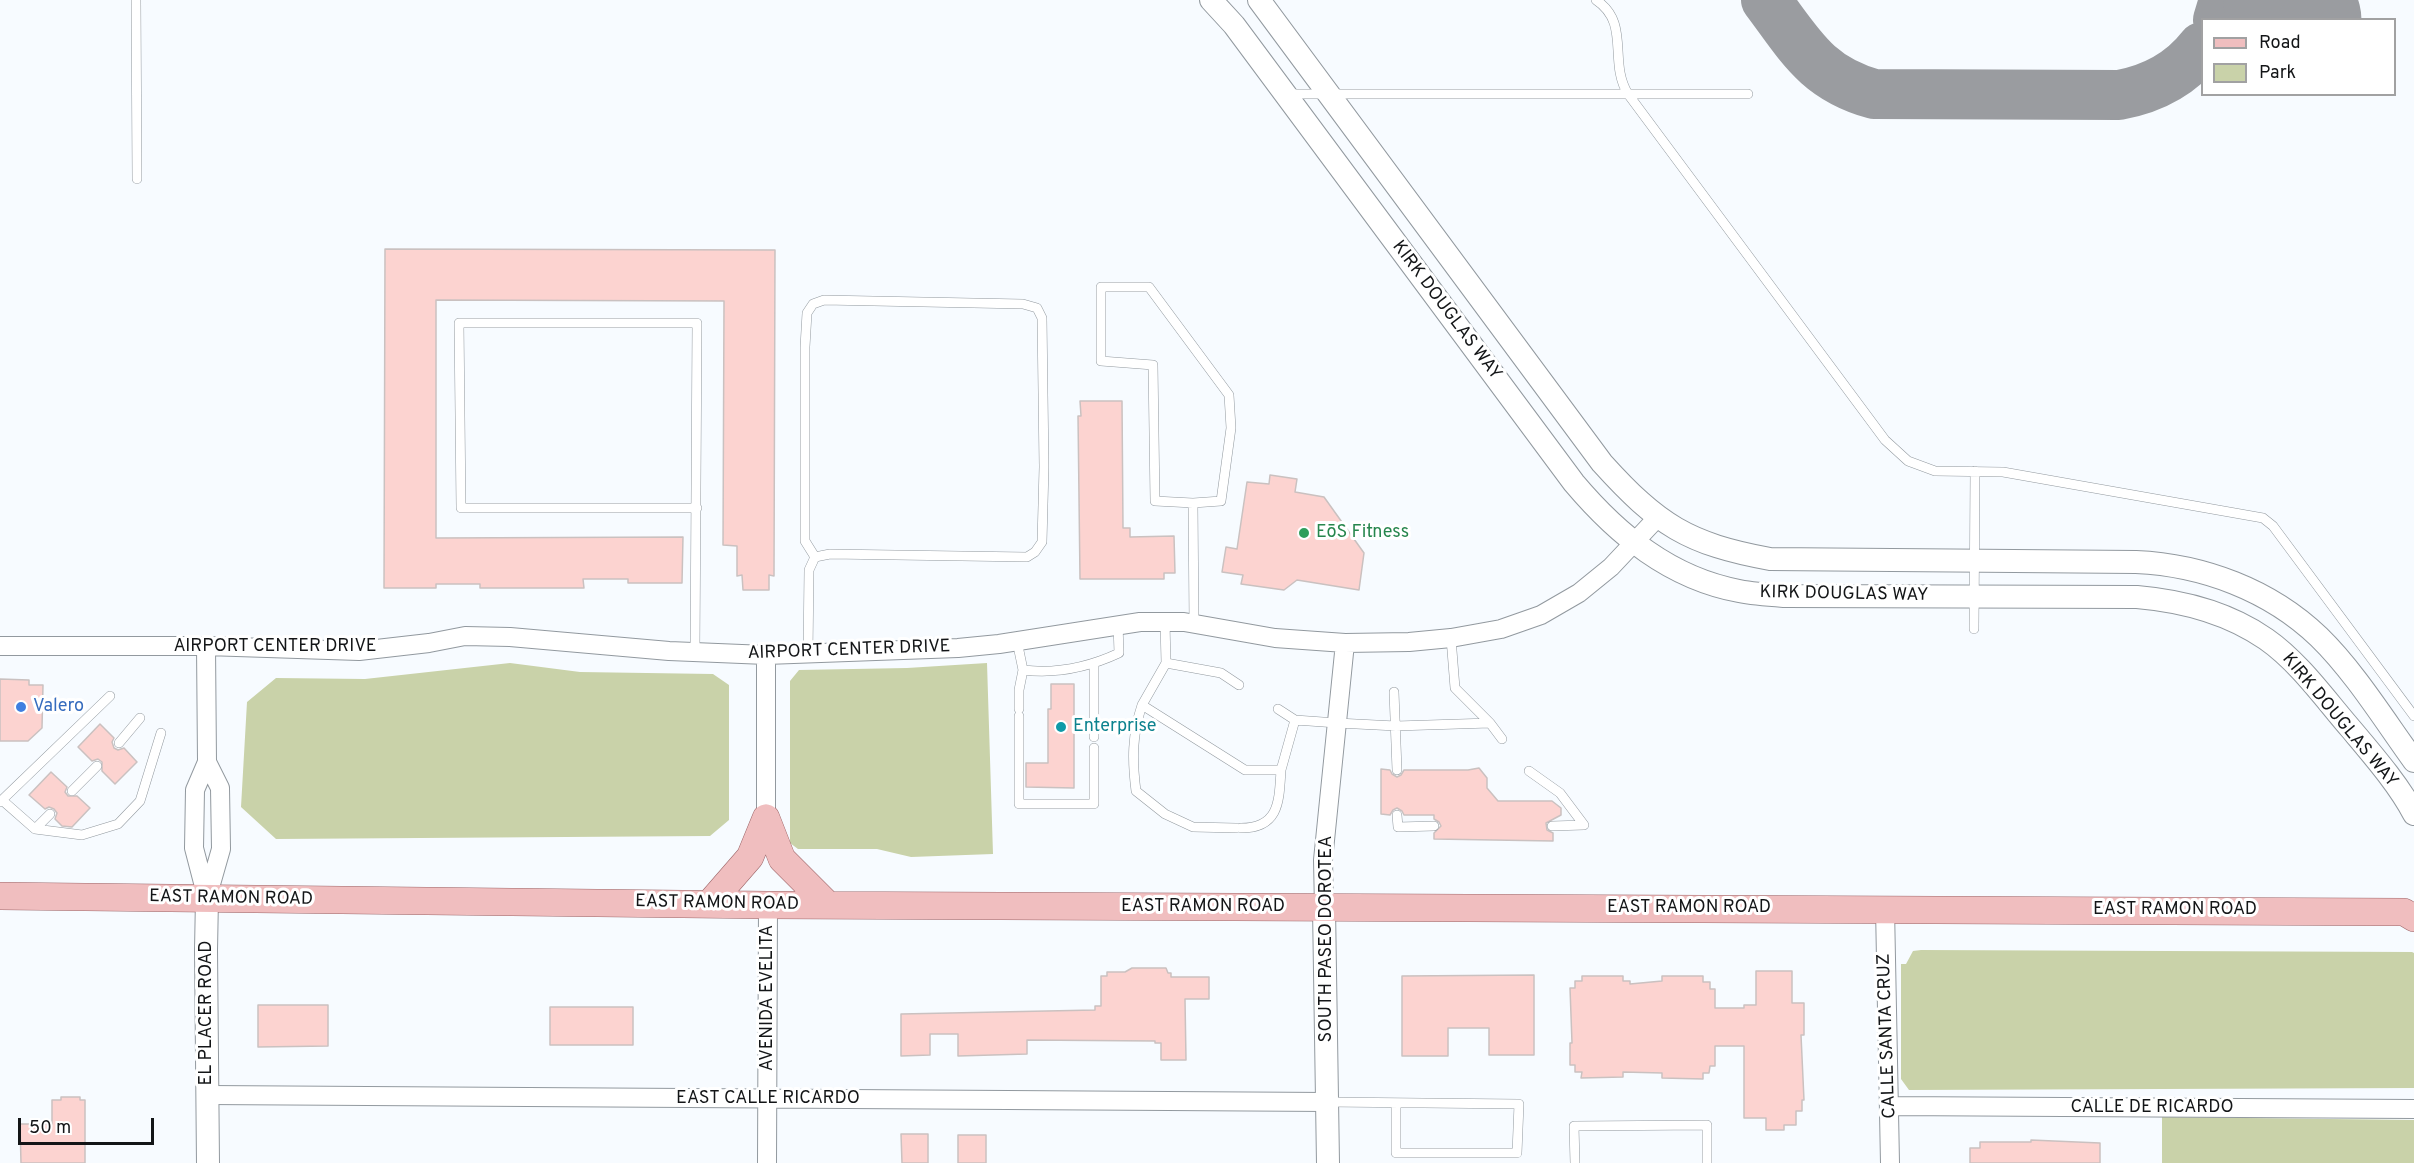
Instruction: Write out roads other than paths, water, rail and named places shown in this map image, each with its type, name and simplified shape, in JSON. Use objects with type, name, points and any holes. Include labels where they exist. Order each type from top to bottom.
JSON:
[{"type":"main road","points":[[710,903],[750,857],[766,818]]},
{"type":"main road","points":[[766,818],[782,859],[828,905]]},
{"type":"main road","name":"EAST RAMON ROAD","points":[[0,896],[828,905],[2411,912]]},
{"type":"street","name":"KIRK DOUGLAS WAY","points":[[1211,0],[1234,25],[1286,94],[1574,483],[1602,516],[1667,566],[1700,580],[1739,591],[1785,596],[2137,597],[2171,600],[2204,609],[2236,622],[2267,639],[2300,669],[2365,746],[2414,814]]},
{"type":"street","name":"KIRK DOUGLAS WAY","points":[[1259,0],[1602,463],[1629,494],[1657,518],[1703,543],[1770,559],[2169,563],[2198,570],[2242,587],[2276,604],[2319,637],[2414,761]]},
{"type":"street","name":"AIRPORT CENTER DRIVE","points":[[0,646],[206,646],[359,651],[465,636],[510,637],[695,652],[766,655],[958,648],[1017,641],[1118,624],[1166,622],[1194,624],[1275,638],[1345,643],[1409,642],[1451,638],[1501,628],[1541,615],[1579,593],[1611,567],[1657,518]]},
{"type":"street","name":"SOUTH PASEO DOROTEA","points":[[1328,1163],[1323,860],[1345,643]]},
{"type":"street","name":"EL PLACER ROAD","points":[[206,646],[207,762],[195,790],[194,848],[207,898],[208,1163]]},
{"type":"street","points":[[766,655],[766,818]]},
{"type":"street","name":"EL PLACER ROAD","points":[[207,762],[220,788],[221,849],[207,898]]},
{"type":"street","name":"AVENIDA EVELITA","points":[[767,1163],[768,904]]},
{"type":"street","name":"CALLE SANTA CRUZ","points":[[1885,909],[1890,1163]]},
{"type":"street","name":"EAST CALLE RICARDO","points":[[207,1095],[1328,1102]]},
{"type":"street","name":"CALLE DE RICARDO","points":[[1890,1106],[2414,1109]]},
{"type":"lane","points":[[136,0],[137,179]]},
{"type":"lane","points":[[1596,0],[1609,11],[1617,28],[1619,74],[1628,94],[1885,440],[1908,461],[1935,471],[2003,472],[2263,518],[2273,526],[2414,716]]},
{"type":"lane","points":[[1286,94],[1748,94]]},
{"type":"lane","points":[[1101,287],[1149,287],[1229,395],[1231,428],[1221,501],[1193,503],[1155,501],[1153,365],[1101,361],[1101,287]]},
{"type":"lane","points":[[824,300],[941,302],[1023,304],[1037,308],[1042,318],[1044,467],[1042,542],[1035,552],[1027,557],[830,554],[815,557],[805,541],[804,500],[805,347],[807,313],[813,304],[824,300]]},
{"type":"lane","points":[[695,652],[697,508],[697,323],[459,323],[461,508],[697,508]]},
{"type":"lane","points":[[1974,629],[1975,471]]},
{"type":"lane","points":[[1193,503],[1194,624]]},
{"type":"lane","points":[[808,654],[809,570],[815,557]]},
{"type":"lane","points":[[1166,622],[1166,663],[1142,705],[1135,728],[1133,764],[1136,791],[1166,814],[1192,827],[1254,828],[1272,817],[1276,809],[1281,770],[1295,720]]},
{"type":"lane","points":[[1023,670],[1042,673],[1094,665],[1119,653],[1118,624]]},
{"type":"lane","points":[[1451,638],[1451,688],[1490,723],[1502,739]]},
{"type":"lane","points":[[1017,641],[1023,670],[1019,690],[1019,804],[1094,804],[1094,748]]},
{"type":"lane","points":[[1166,663],[1221,673],[1239,685]]},
{"type":"lane","points":[[1094,665],[1094,737]]},
{"type":"lane","points":[[1394,692],[1396,770]]},
{"type":"lane","points":[[110,696],[1,801],[35,829],[82,835],[118,825],[140,801],[161,733]]},
{"type":"lane","points":[[1142,705],[1245,770],[1281,770]]},
{"type":"lane","points":[[1278,709],[1295,720],[1337,723],[1396,726],[1490,723]]},
{"type":"lane","points":[[119,743],[140,718]]},
{"type":"lane","points":[[72,791],[97,766]]},
{"type":"lane","points":[[1529,771],[1560,793],[1584,825],[1552,826]]},
{"type":"lane","points":[[35,829],[50,814]]},
{"type":"lane","points":[[1397,815],[1398,827],[1434,826]]},
{"type":"lane","points":[[1328,1102],[1519,1104],[1517,1153],[1396,1153],[1396,1103]]},
{"type":"lane","points":[[1575,1163],[1574,1126],[1707,1125],[1707,1163]]},
{"type":"place","name":"EōS Fitness","points":[[1304,533]]},
{"type":"place","name":"Valero","points":[[21,707]]},
{"type":"place","name":"Enterprise","points":[[1061,727]]}]
